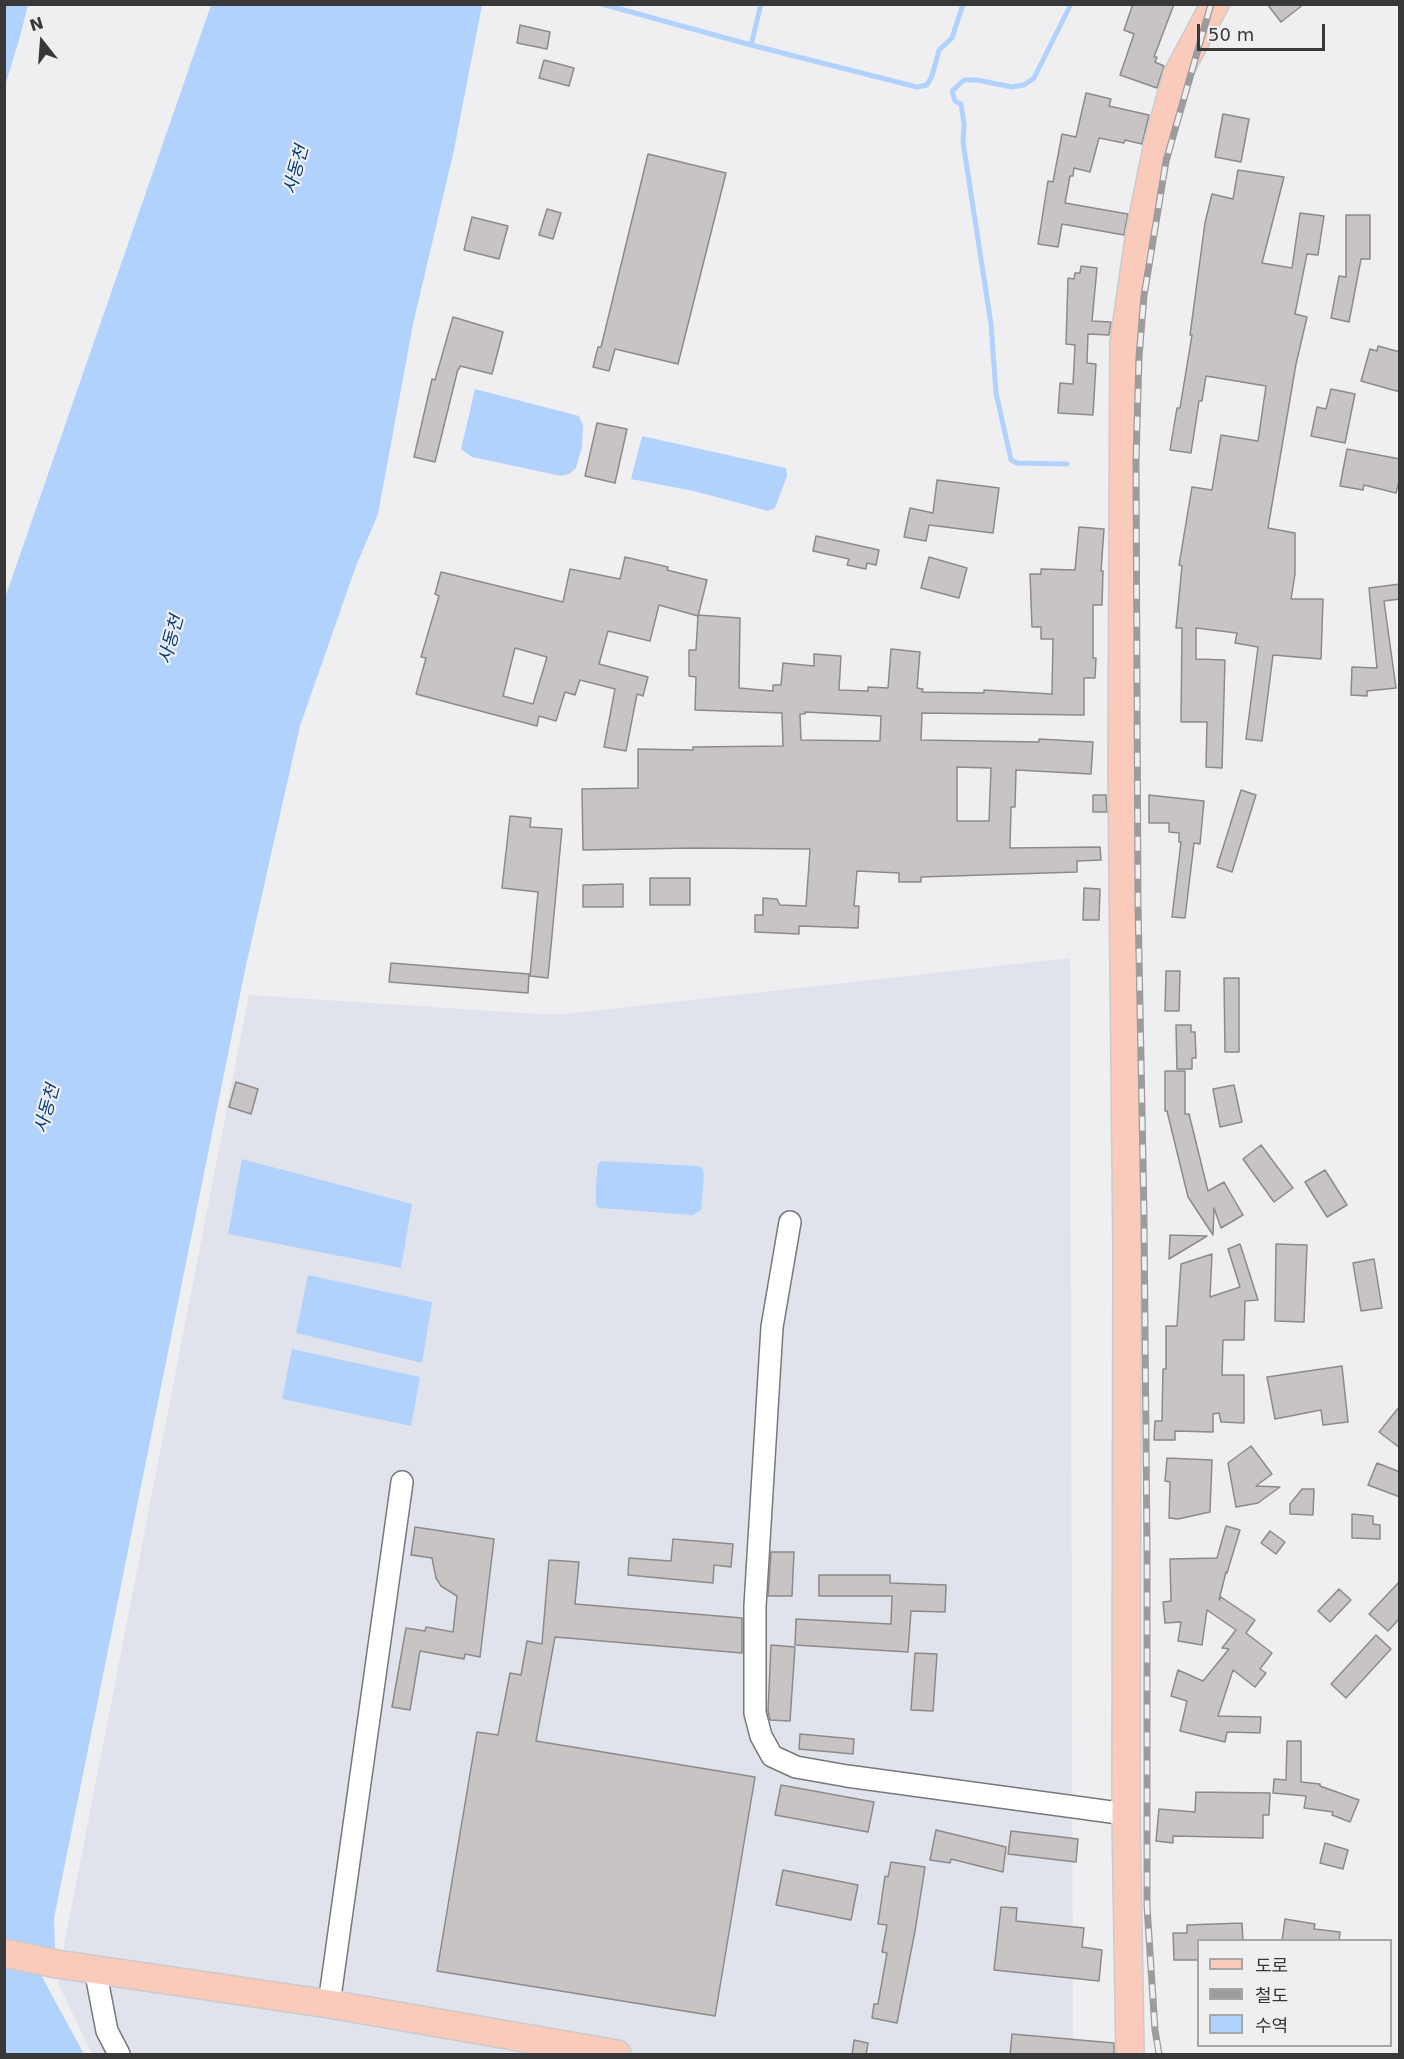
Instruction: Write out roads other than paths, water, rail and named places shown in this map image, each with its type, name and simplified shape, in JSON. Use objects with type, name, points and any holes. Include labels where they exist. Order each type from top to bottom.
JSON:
[{"type":"main road","points":[[1130,2055],[1126,1814],[1128,1248],[1122,772],[1124,343],[1140,232],[1158,143],[1177,75],[1215,4]]},
{"type":"main road","points":[[4,1953],[57,1964],[329,2004],[617,2055]]},
{"type":"street","points":[[790,1222],[772,1328],[755,1606],[755,1713],[761,1736],[772,1756],[796,1767],[847,1776],[1126,1814]]},
{"type":"street","points":[[329,2004],[402,1482]]},
{"type":"street","points":[[95,1969],[107,2031],[119,2055]]},
{"type":"water","points":[[5,4],[28,5],[5,86]]},
{"type":"water","name":"사동천","points":[[211,5],[482,5],[454,150],[413,324],[378,514],[356,566],[300,726],[245,970],[54,1918],[55,1947],[42,1977],[84,2054],[4,2054],[5,598]]},
{"type":"water","points":[[475,389],[579,416],[583,425],[582,447],[576,468],[569,474],[561,476],[472,457],[461,449]]},
{"type":"water","points":[[642,436],[786,468],[787,476],[775,508],[768,511],[694,491],[631,479]]},
{"type":"water","points":[[242,1159],[412,1204],[401,1268],[228,1234]]},
{"type":"water","points":[[601,1161],[698,1166],[702,1168],[704,1174],[701,1210],[693,1215],[599,1208],[596,1205],[596,1185],[598,1164]]},
{"type":"water","points":[[308,1275],[432,1302],[422,1363],[296,1333]]},
{"type":"water","points":[[292,1349],[420,1377],[411,1426],[282,1399]]},
{"type":"waterway","points":[[602,4],[917,87],[927,85],[932,76],[939,50],[952,38],[963,4]]},
{"type":"waterway","points":[[751,45],[761,4]]},
{"type":"waterway","points":[[1067,464],[1017,463],[1011,460],[996,393],[991,324],[963,142],[964,124],[961,104],[955,101],[952,91],[964,80],[977,80],[1012,87],[1024,85],[1034,78],[1071,4]]},
{"type":"railway","points":[[1159,2054],[1155,2030],[1147,1906],[1147,1551],[1138,904],[1136,461],[1139,357],[1144,296],[1166,161],[1211,4]]}]
